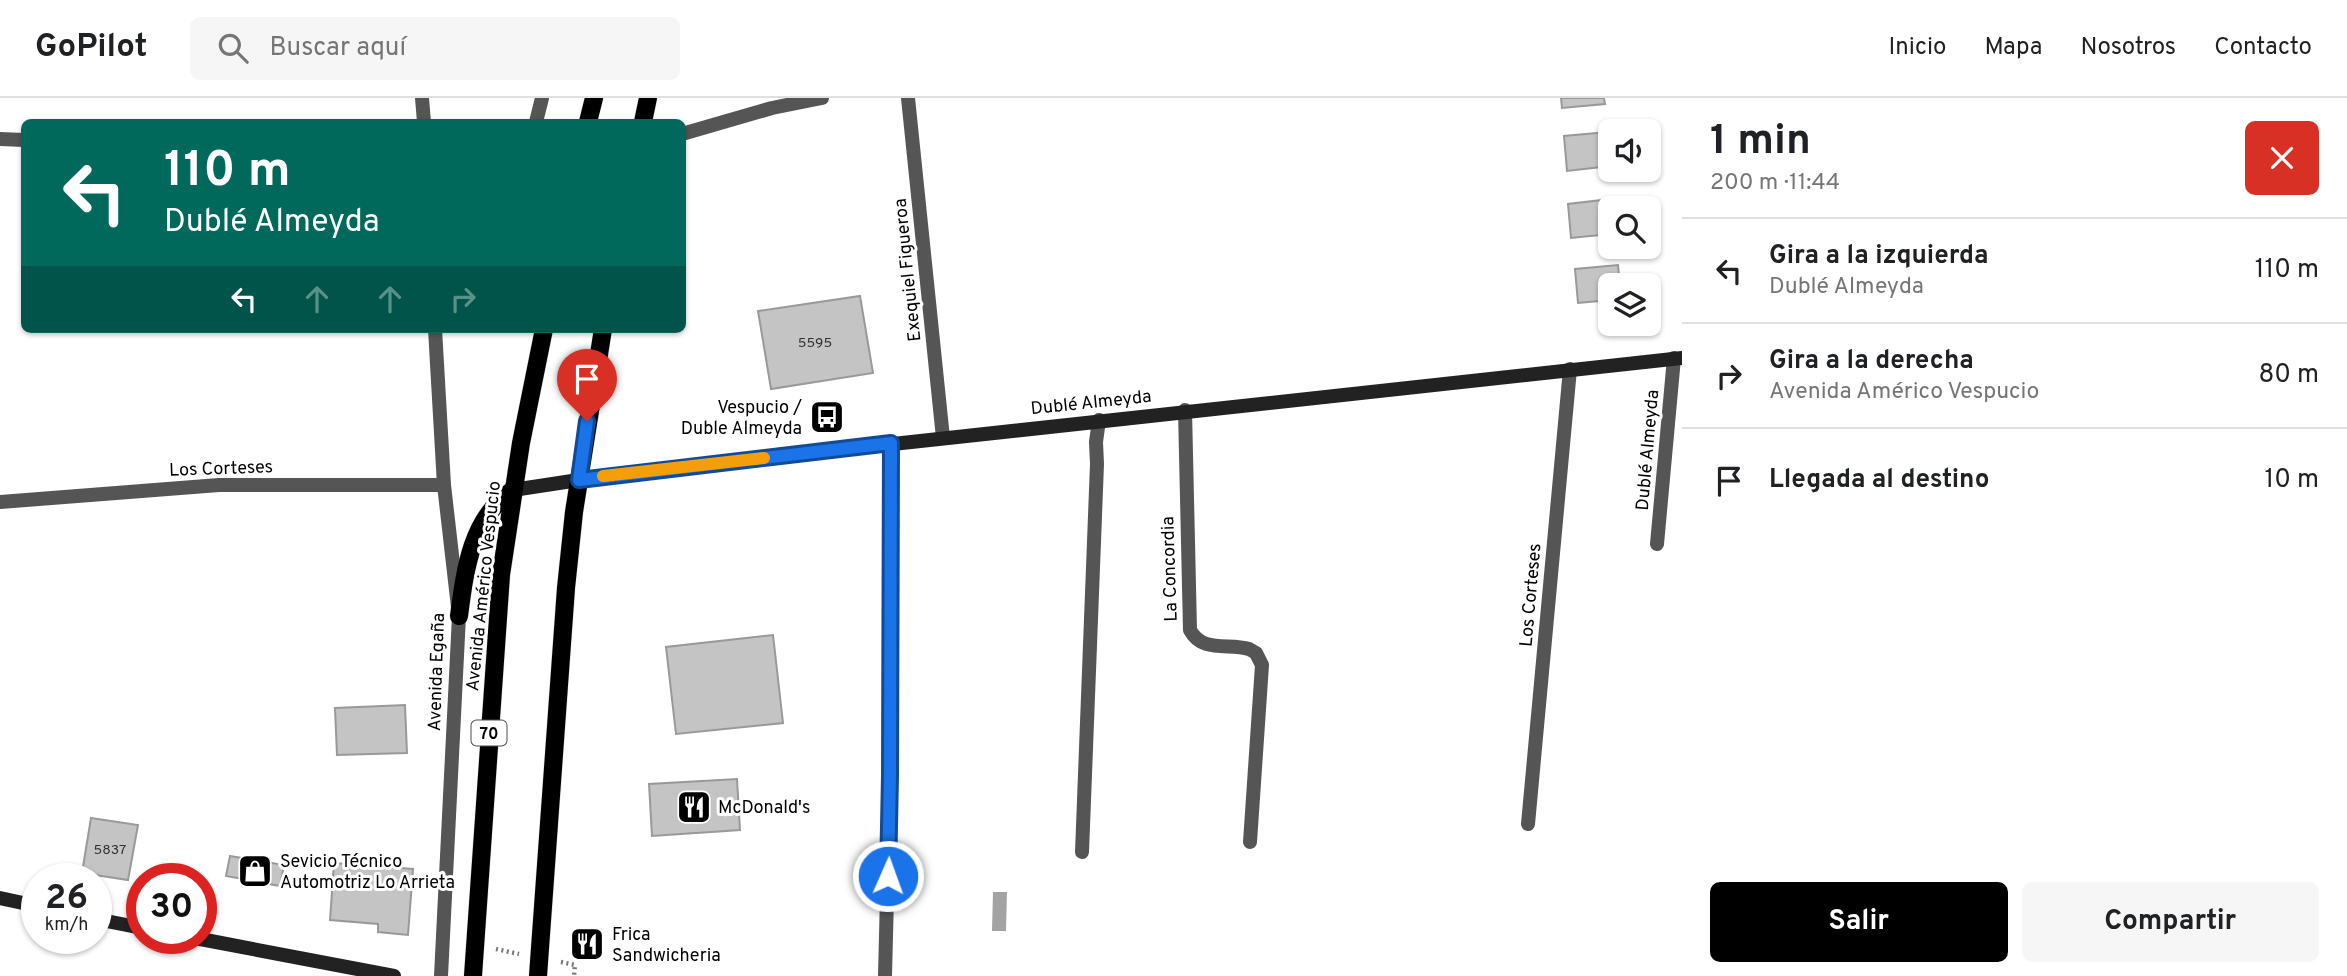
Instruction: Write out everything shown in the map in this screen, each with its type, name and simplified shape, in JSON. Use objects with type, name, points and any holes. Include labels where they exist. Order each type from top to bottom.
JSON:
[{"type":"main road","points":[[589,119],[594,98]]},
{"type":"main road","points":[[644,119],[648,98]]},
{"type":"main road","name":"Avenida Américo Vespucio","points":[[473,976],[495,637],[513,490],[543,333]]},
{"type":"main road","points":[[538,976],[566,588],[579,480],[602,333]]},
{"type":"main road","name":"Dublé Almeyda","points":[[513,490],[891,443],[1678,358]]},
{"type":"main road","points":[[459,616],[467,566],[477,535],[489,510],[513,490]]},
{"type":"main road","points":[[0,898],[21,903]]},
{"type":"main road","points":[[217,942],[394,976]]},
{"type":"street","points":[[422,98],[424,119]]},
{"type":"street","points":[[537,119],[542,98]]},
{"type":"street","points":[[686,133],[793,102],[822,98]]},
{"type":"street","name":"Exequiel Figueroa","points":[[908,98],[943,438]]},
{"type":"street","points":[[0,139],[21,140]]},
{"type":"street","name":"Avenida Egaña","points":[[435,333],[444,485],[459,616],[442,976]]},
{"type":"street","name":"Dublé Almeyda","points":[[1657,544],[1678,358]]},
{"type":"street","name":"Los Corteses","points":[[1528,824],[1570,369]]},
{"type":"street","name":"La Concordia","points":[[1185,410],[1190,630],[1194,638],[1202,643],[1249,649],[1256,653],[1262,665],[1250,842]]},
{"type":"street","points":[[1082,852],[1096,442],[1099,420]]},
{"type":"street","points":[[885,976],[890,776],[891,443]]},
{"type":"street","name":"Los Corteses","points":[[0,502],[219,485],[444,485]]},
{"type":"path","points":[[574,976],[575,965]]},
{"type":"shaded area","points":[[993,892],[1007,892],[1006,931],[992,931]]},
{"type":"building","points":[[1561,98],[1604,98],[1605,104],[1562,108]]},
{"type":"building","points":[[1598,133],[1598,167],[1567,171],[1564,136]]},
{"type":"building","points":[[1598,201],[1598,235],[1571,238],[1568,204]]},
{"type":"building","points":[[1618,265],[1619,273],[1598,273],[1598,301],[1578,303],[1575,269]]},
{"type":"building","points":[[860,296],[873,373],[771,389],[758,311]]},
{"type":"building","points":[[773,635],[783,723],[676,734],[666,647]]},
{"type":"building","points":[[405,705],[407,753],[337,755],[335,708]]},
{"type":"building","name":"McDonald's","points":[[737,779],[740,830],[652,836],[649,784]]},
{"type":"building","points":[[91,818],[138,825],[131,863],[126,863],[126,880],[112,878],[112,863],[84,863]]},
{"type":"building","name":"Sevicio Técnico Automotriz Lo Arrieta","points":[[230,856],[284,865],[280,886],[226,876]]},
{"type":"building","points":[[334,863],[413,869],[408,935],[378,932],[378,924],[330,920]]},
{"type":"slow traffic","points":[[603,476],[764,458]]},
{"type":"place","name":"Vespucio / Duble Almeyda","points":[[827,417]]},
{"type":"place","name":"McDonald's","points":[[694,807]]},
{"type":"place","name":"Sevicio Técnico Automotriz Lo Arrieta","points":[[255,871]]},
{"type":"place","name":"Frica Sandwicheria","points":[[587,944]]},
{"type":"route","points":[[587,421],[579,480],[891,443],[888,876]]}]
